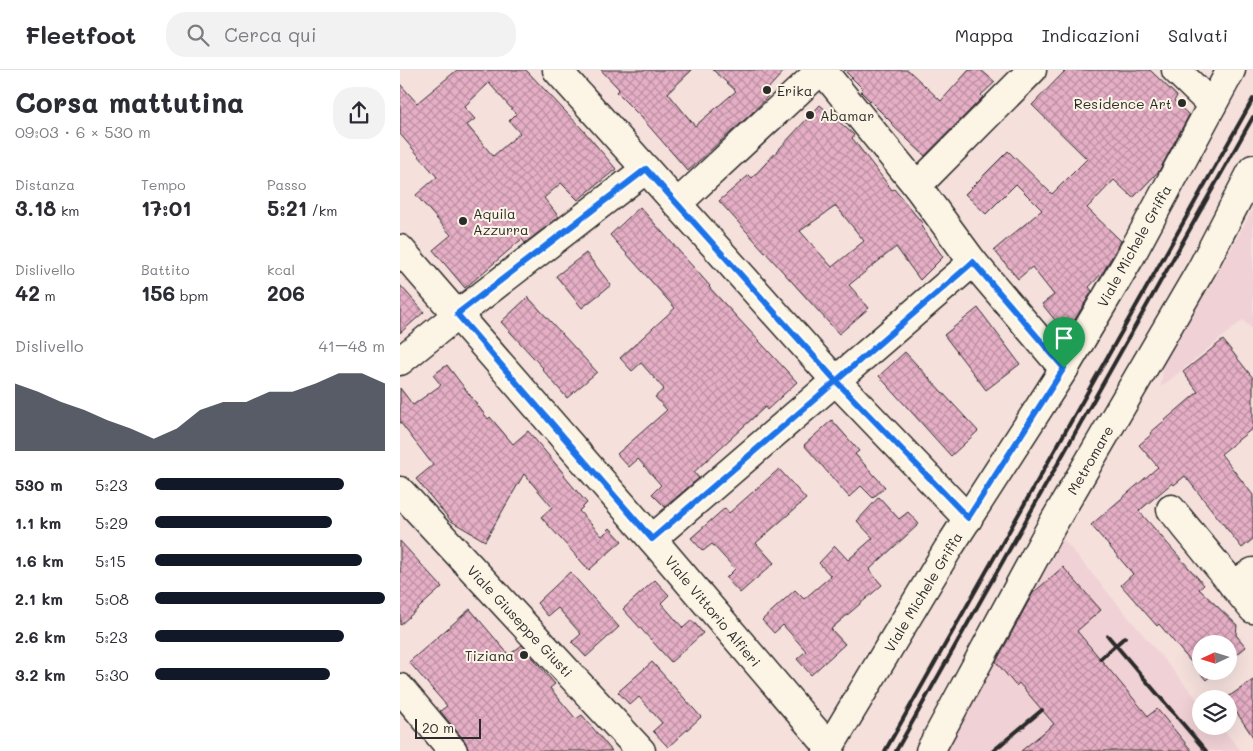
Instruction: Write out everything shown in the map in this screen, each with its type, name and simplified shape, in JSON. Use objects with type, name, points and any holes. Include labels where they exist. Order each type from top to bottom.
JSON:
[{"type":"street","points":[[558,70],[836,381],[968,518]]},
{"type":"street","points":[[677,204],[821,70],[917,186],[973,262],[1064,368]]},
{"type":"street","points":[[917,186],[1032,70]]},
{"type":"street","points":[[1176,70],[1212,105]]},
{"type":"street","name":"Viale Michele Griffa","points":[[828,749],[968,518],[1064,368],[1129,259],[1231,70]]},
{"type":"street","points":[[400,361],[457,314],[646,169]]},
{"type":"street","name":"Metromare","points":[[930,751],[1051,527],[1202,268],[1253,170]]},
{"type":"street","name":"Viale Vittorio Alfieri","points":[[400,249],[652,539],[828,749]]},
{"type":"street","points":[[652,539],[973,262]]},
{"type":"street","name":"Viale Giuseppe Giusti","points":[[400,491],[641,751]]},
{"type":"street","points":[[1171,509],[1243,579],[1253,610]]},
{"type":"street","points":[[400,688],[452,751]]},
{"type":"shaded area","points":[[1253,209],[1253,330],[1243,320],[1161,387],[1165,345],[1210,287]]},
{"type":"shaded area","points":[[1057,532],[1192,693],[1192,735],[1228,735],[1241,751],[939,751]]},
{"type":"building","points":[[457,70],[526,70],[584,131],[616,169],[578,200],[561,183],[544,198],[559,217],[525,243],[522,239],[465,288],[433,250],[451,235],[416,195],[437,177],[400,134],[400,84],[417,103]],"holes":[[[489,83],[516,114],[509,121],[520,133],[493,156],[467,125],[475,119],[464,107]]]},
{"type":"building","points":[[601,70],[692,70],[668,93],[695,126],[736,91],[713,70],[785,70],[765,92],[768,96],[754,111],[688,171],[641,117],[616,92],[619,89]]},
{"type":"building","points":[[844,70],[908,70],[941,101],[969,70],[981,70],[995,82],[981,95],[983,97],[925,156],[891,124],[861,92],[863,89]]},
{"type":"building","points":[[1066,70],[1150,70],[1177,96],[1174,101],[1189,115],[1159,171],[1133,198],[1114,180],[1087,208],[1121,241],[1103,272],[1089,287],[1092,291],[1074,321],[1063,330],[1042,304],[1054,295],[1032,267],[1018,279],[994,250],[1042,210],[1016,184],[986,214],[965,194],[1008,151],[1052,194],[1087,159],[1032,105]]},
{"type":"building","points":[[820,105],[854,135],[852,138],[892,190],[894,189],[923,224],[921,226],[943,257],[920,280],[896,247],[849,285],[869,308],[839,334],[719,201],[749,175],[752,178]],"holes":[[[836,206],[864,241],[832,267],[800,231]]]},
{"type":"building","points":[[640,207],[709,287],[797,382],[767,410],[765,407],[694,472],[699,478],[665,507],[652,494],[661,485],[638,459],[629,467],[617,454],[667,410],[655,397],[664,389],[641,363],[632,371],[620,358],[675,308],[610,235]]},
{"type":"building","points":[[586,253],[611,285],[582,308],[556,276]]},
{"type":"building","points":[[400,285],[424,312],[400,333]]},
{"type":"building","points":[[528,297],[597,372],[567,398],[543,368],[501,322]]},
{"type":"building","points":[[978,308],[1020,364],[986,390],[944,335]]},
{"type":"building","points":[[1223,340],[1253,378],[1253,428],[1221,454],[1253,495],[1253,539],[1242,548],[1185,476],[1174,485],[1172,483],[1139,511],[1204,585],[1199,589],[1237,625],[1236,635],[1192,635],[1192,663],[1159,624],[1157,626],[1121,585],[1133,574],[1091,525],[1158,467],[1139,445],[1152,434],[1150,433],[1198,392],[1183,372]]},
{"type":"building","points":[[905,352],[978,431],[951,456],[879,376]]},
{"type":"building","points":[[447,365],[488,419],[490,417],[513,444],[528,431],[587,503],[579,511],[602,536],[610,528],[622,541],[589,570],[541,517],[552,507],[524,474],[485,541],[451,521],[416,479],[433,465],[400,422],[400,388],[413,405],[441,385],[433,375]]},
{"type":"building","points":[[832,420],[859,451],[855,454],[885,487],[873,498],[861,486],[849,497],[804,445]]},
{"type":"building","points":[[779,469],[806,499],[756,543],[774,563],[740,593],[726,578],[735,569],[712,544],[703,551],[691,538],[725,508],[729,513]]},
{"type":"building","points":[[879,497],[899,519],[908,512],[919,524],[869,570],[882,585],[831,629],[845,644],[811,675],[797,659],[806,651],[783,625],[774,633],[762,620],[795,590],[804,599],[831,576],[819,563],[835,546],[848,560],[873,538],[857,521]]},
{"type":"building","points":[[400,541],[442,587],[400,625]]},
{"type":"building","points":[[1063,567],[1101,610],[1077,631],[1148,716],[1157,709],[1192,751],[1021,751],[1054,724],[1019,683],[1016,686],[996,662],[1033,593]]},
{"type":"building","points":[[570,572],[619,627],[586,657],[572,642],[581,634],[558,608],[548,616],[537,603]]},
{"type":"building","points":[[655,580],[669,595],[661,603],[683,628],[692,620],[703,633],[671,662],[623,609]]},
{"type":"building","points":[[470,609],[509,655],[522,645],[555,684],[550,688],[576,719],[582,715],[612,751],[468,751],[465,741],[440,711],[447,706],[409,662]]},
{"type":"building","points":[[1238,637],[1246,647],[1238,654]]},
{"type":"building","points":[[652,662],[701,717],[668,747],[653,731],[662,723],[639,697],[630,705],[618,692]]},
{"type":"building","points":[[1253,680],[1253,737],[1237,713],[1237,691]]},
{"type":"railway","points":[[885,751],[1253,99]]},
{"type":"railway","points":[[896,751],[1253,117]]},
{"type":"railway","points":[[1108,636],[1206,751]]},
{"type":"railway","points":[[1100,659],[1125,637]]},
{"type":"railway","points":[[993,751],[1042,710]]},
{"type":"place","name":"Erika","points":[[767,90]]},
{"type":"place","name":"Residence Art","points":[[1182,103]]},
{"type":"place","name":"Abamar","points":[[810,115]]},
{"type":"place","name":"Aquila Azzurra","points":[[463,221]]},
{"type":"place","name":"Tiziana","points":[[524,655]]},
{"type":"route","points":[[1064,368],[968,518],[836,381],[652,539],[457,314],[646,169],[836,381],[973,262],[1064,368]]}]
